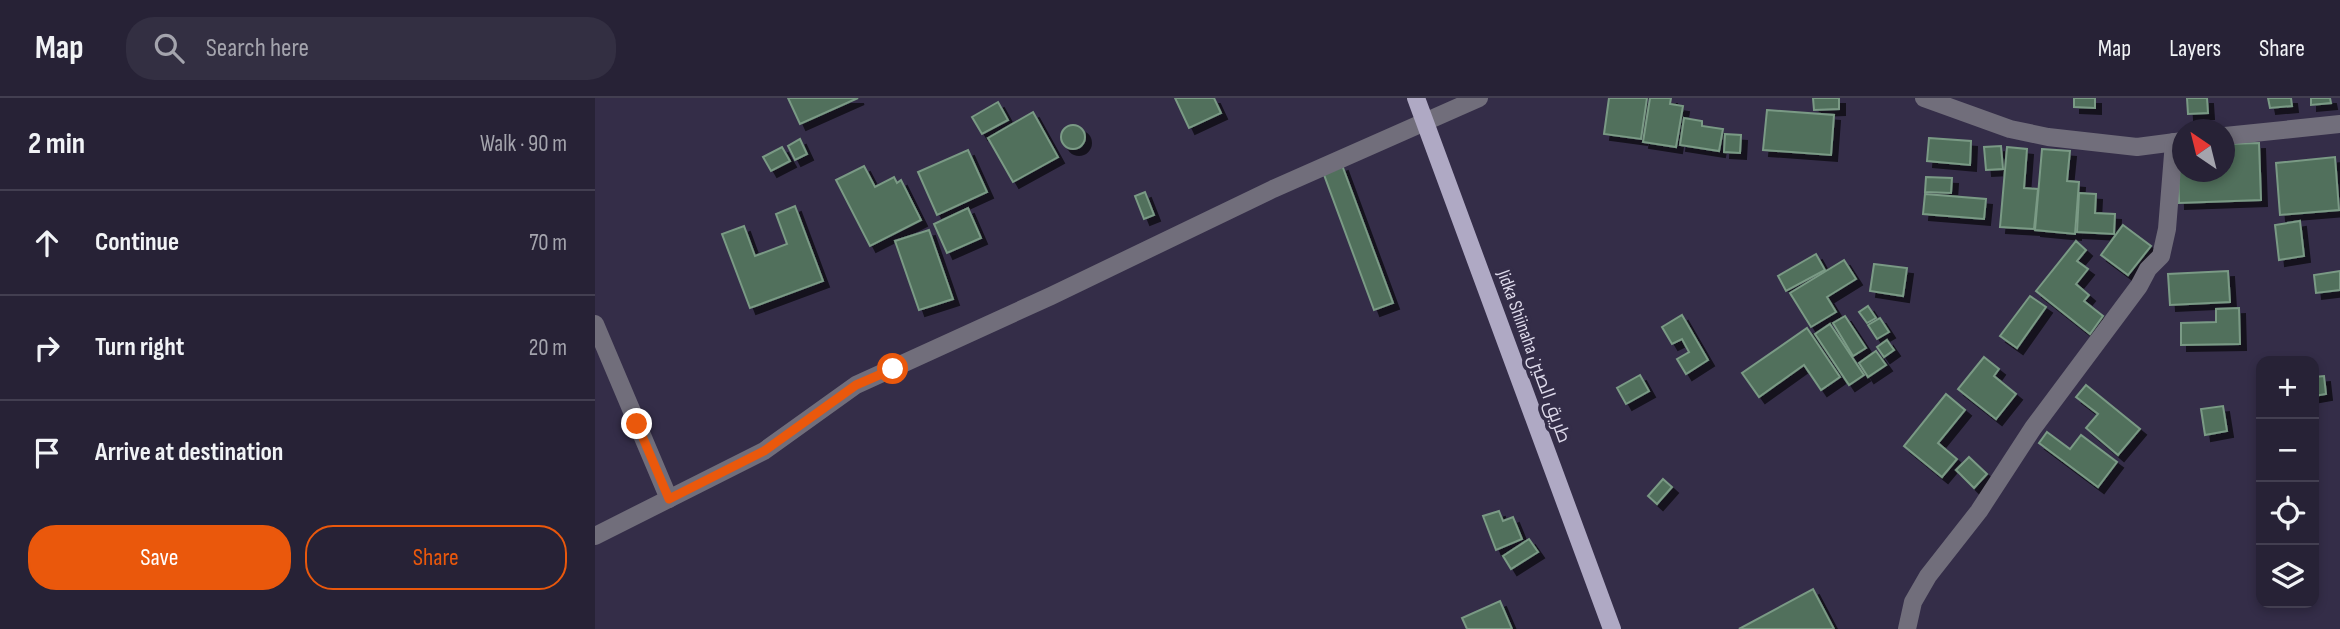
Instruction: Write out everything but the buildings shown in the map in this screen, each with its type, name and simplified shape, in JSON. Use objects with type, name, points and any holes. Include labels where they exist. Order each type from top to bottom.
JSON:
[{"type":"main road","name":"Jidka Shiinaha طريق الصين","points":[[1416,98],[1607,627]]},
{"type":"street","points":[[595,536],[764,451],[856,385],[1273,189],[1479,98]]},
{"type":"street","points":[[1924,98],[2010,129],[2048,137],[2137,147],[2172,142]]},
{"type":"street","points":[[2235,135],[2340,124]]},
{"type":"street","points":[[1907,629],[1913,602],[1928,576],[1979,511],[2033,428],[2139,286],[2148,269],[2161,256],[2173,182]]},
{"type":"street","points":[[595,324],[669,499]]},
{"type":"route","points":[[637,424],[669,499],[764,451],[856,385],[893,369]]}]
